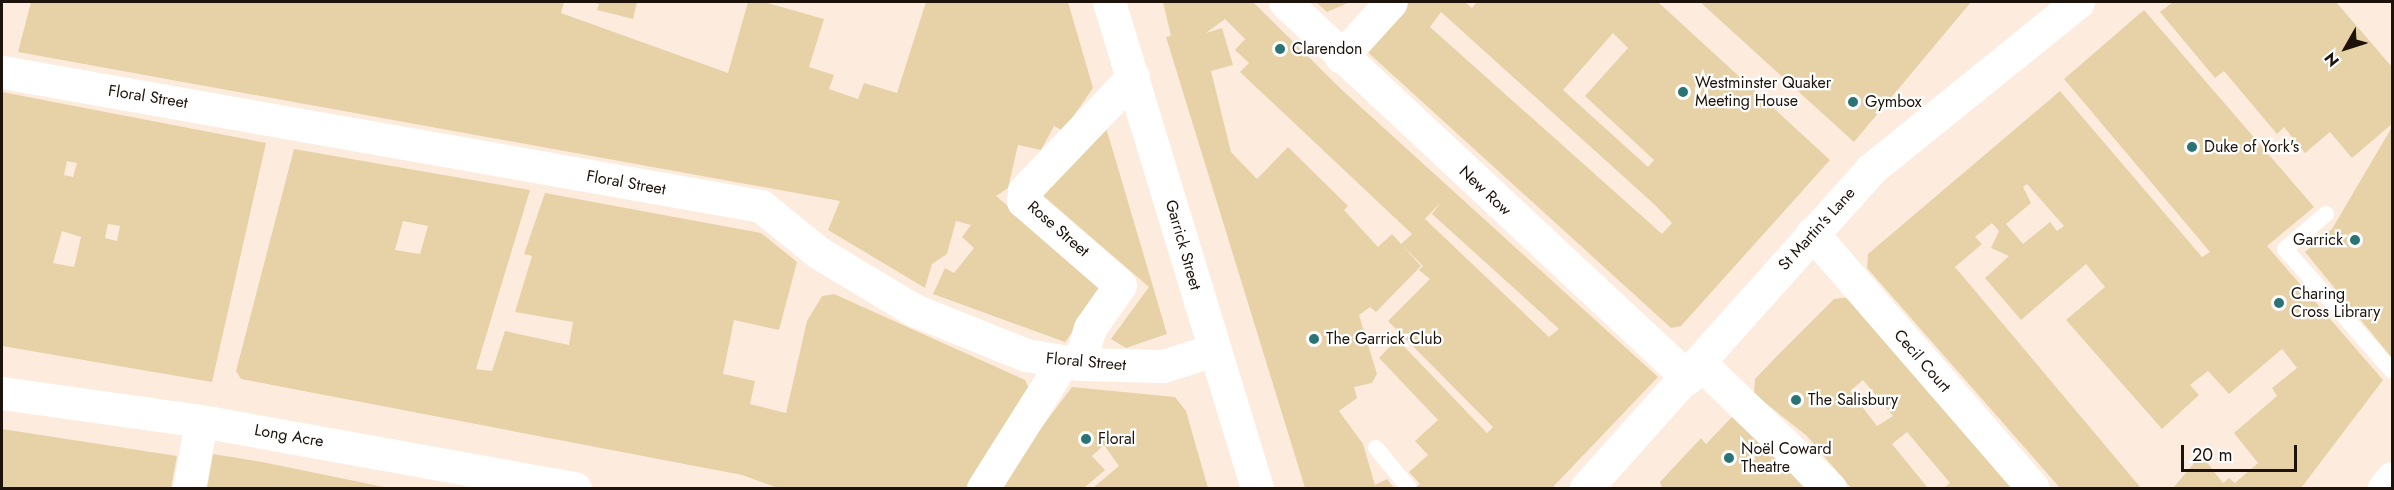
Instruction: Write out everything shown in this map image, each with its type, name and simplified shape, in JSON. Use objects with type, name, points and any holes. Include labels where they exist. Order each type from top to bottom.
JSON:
[{"type":"street","name":"Garrick Street","points":[[1109,2],[1257,489]]},
{"type":"street","name":"New Row","points":[[1284,2],[1341,57],[1830,489]]},
{"type":"street","points":[[1341,57],[1391,2]]},
{"type":"street","name":"St Martin's Lane","points":[[1586,489],[1695,371],[1812,232],[1871,169],[2067,5]]},
{"type":"street","name":"Floral Street","points":[[2,72],[761,206],[819,253],[947,328],[1070,364],[1163,366],[1213,350]]},
{"type":"street","name":"Rose Street","points":[[983,489],[1070,364],[1090,328],[1120,285],[1023,201],[1024,191],[1133,77]]},
{"type":"street","name":"Cecil Court","points":[[1812,232],[2033,489]]},
{"type":"street","name":"Long Acre","points":[[2,393],[201,421],[507,481],[575,489]]},
{"type":"street","points":[[189,489],[201,421]]},
{"type":"street","points":[[2384,489],[2392,478]]},
{"type":"lane","points":[[2326,214],[2285,249],[2392,371]]},
{"type":"lane","points":[[1376,448],[1408,489]]},
{"type":"building","points":[[31,2],[564,2],[561,13],[728,73],[748,2],[764,2],[824,19],[809,67],[834,75],[829,89],[858,99],[864,83],[897,93],[926,2],[1068,2],[1093,88],[1063,131],[1054,126],[1041,150],[1018,145],[1008,188],[996,196],[1104,288],[1065,342],[933,294],[945,268],[954,273],[974,248],[962,237],[971,225],[956,221],[947,254],[932,264],[925,288],[828,230],[840,201],[18,52]]},
{"type":"building","points":[[592,2],[637,2],[633,19],[597,10],[599,4]]},
{"type":"building","points":[[1163,2],[1253,2],[1342,90],[1658,377],[1552,488],[1414,488],[1420,484],[1409,472],[1428,455],[1415,441],[1438,420],[1379,358],[1397,339],[1487,433],[1493,427],[1388,321],[1430,279],[1419,270],[1423,266],[1402,245],[1421,266],[1376,312],[1370,307],[1359,315],[1377,374],[1372,383],[1354,387],[1357,398],[1339,411],[1363,444],[1375,485],[1387,479],[1394,488],[1305,488],[1166,37],[1171,36]],"holes":[[[1225,19],[1245,39],[1235,50],[1249,63],[1240,72],[1412,234],[1401,244],[1392,234],[1378,247],[1344,210],[1348,206],[1288,147],[1257,179],[1231,152],[1211,71],[1233,65],[1222,28],[1206,33]],[[1442,201],[1432,214],[1559,329],[1549,337],[1425,219]]]},
{"type":"building","points":[[1316,2],[1350,2],[1327,12]]},
{"type":"building","points":[[1402,2],[1465,2],[1472,8],[1477,2],[1658,2],[1830,160],[1681,326],[1671,328],[1362,47]],"holes":[[[1441,12],[1655,205],[1672,223],[1662,234],[1430,27]],[[1613,33],[1628,48],[1585,96],[1654,160],[1648,167],[1563,90]]]},
{"type":"building","points":[[1700,2],[1971,2],[1854,142]]},
{"type":"building","points":[[2173,2],[2336,2],[2392,67],[2392,124],[2352,158],[2330,132],[2305,153],[2284,127],[2277,134],[2224,71],[2215,78],[2160,12]]},
{"type":"building","points":[[2144,10],[2314,207],[2267,246],[2383,380],[2301,488],[2173,488],[2195,462],[2206,461],[2223,483],[2229,478],[2235,483],[2258,463],[2234,433],[2277,396],[2272,388],[2297,368],[2282,349],[2229,394],[2208,371],[2190,385],[2199,395],[2162,429],[2066,320],[2105,287],[2086,264],[2021,320],[1985,278],[2009,256],[1991,248],[1999,231],[1992,223],[1975,237],[1982,244],[1955,267],[2141,488],[2060,488],[1867,268],[1868,254],[2060,91],[2202,257],[2210,252],[2064,79]],"holes":[[[2027,184],[2064,226],[2057,231],[2050,222],[2023,244],[2006,224],[2031,203],[2023,187]]]},
{"type":"building","points":[[2,92],[266,143],[212,382],[2,346]],"holes":[[[67,161],[77,163],[73,177],[64,175]],[[108,224],[120,226],[117,241],[105,238]],[[62,231],[81,237],[74,267],[53,263]]]},
{"type":"building","points":[[1105,124],[1167,334],[1126,348],[1111,339],[1149,287],[1040,193]]},
{"type":"building","name":"Garrick","points":[[2392,127],[2392,358],[2305,252],[2332,229]]},
{"type":"building","points":[[294,149],[530,190],[476,369],[492,371],[505,331],[569,345],[573,322],[515,312],[532,256],[524,254],[545,193],[761,233],[797,262],[779,330],[734,320],[723,374],[755,381],[750,404],[786,413],[807,321],[822,296],[834,294],[1025,380],[1031,393],[970,488],[778,488],[742,475],[241,379],[236,371]],"holes":[[[403,221],[428,226],[420,254],[395,250]]]},
{"type":"building","points":[[1850,297],[2014,488],[1944,488],[1950,483],[1907,432],[1892,444],[1928,488],[1851,488],[1807,436],[1754,394],[1755,379],[1834,299]],"holes":[[[1863,380],[1893,416],[1877,426],[1850,391]]]},
{"type":"building","points":[[1072,387],[1175,397],[1186,411],[1208,488],[1093,488],[1119,466],[1104,445],[1092,456],[1105,470],[1084,488],[996,488]]},
{"type":"building","name":"Noël Coward Theatre","points":[[1732,417],[1804,488],[1662,488],[1660,482],[1701,438],[1706,444]]},
{"type":"building","points":[[2,429],[177,456],[171,488],[2,488]]},
{"type":"building","points":[[213,454],[262,462],[389,488],[207,488]]},
{"type":"place","name":"Clarendon","points":[[1280,49]]},
{"type":"place","name":"Westminster Quaker Meeting House","points":[[1683,92]]},
{"type":"place","name":"Gymbox","points":[[1853,102]]},
{"type":"place","name":"Duke of York's","points":[[2192,147]]},
{"type":"place","name":"Garrick","points":[[2355,240]]},
{"type":"place","name":"Charing Cross Library","points":[[2279,303]]},
{"type":"place","name":"The Garrick Club","points":[[1314,339]]},
{"type":"place","name":"The Salisbury","points":[[1796,400]]},
{"type":"place","name":"Floral","points":[[1086,439]]},
{"type":"place","name":"Noël Coward Theatre","points":[[1729,458]]}]
